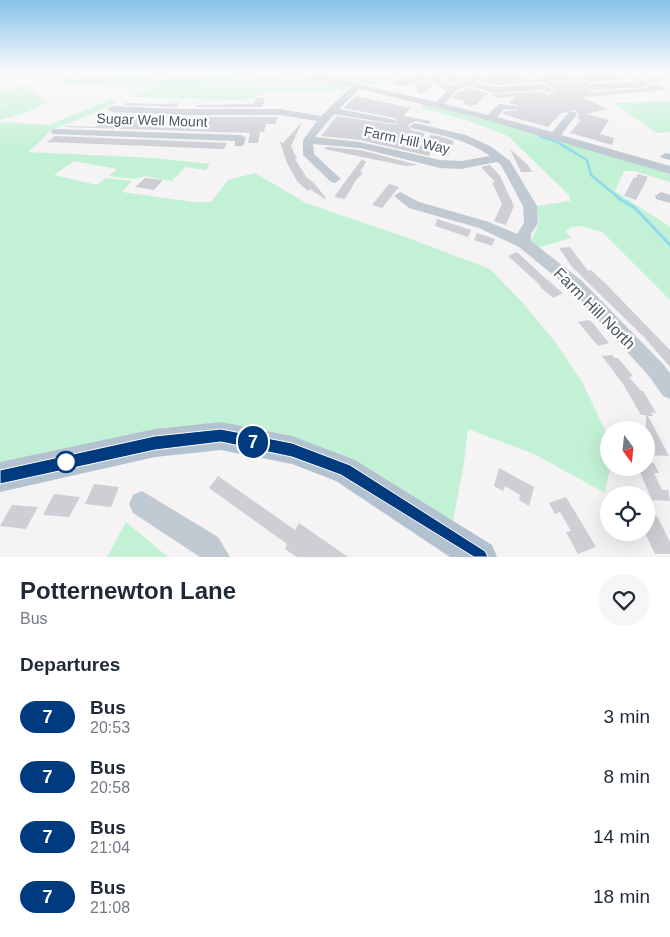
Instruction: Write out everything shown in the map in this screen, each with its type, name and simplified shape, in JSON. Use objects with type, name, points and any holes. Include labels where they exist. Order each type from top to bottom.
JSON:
[{"type":"main road","points":[[0,477],[155,443],[221,436],[292,450],[345,470],[480,557]]},
{"type":"street","points":[[335,179],[309,155],[307,145],[308,140],[324,119],[346,97]]},
{"type":"street","points":[[408,97],[668,162]]},
{"type":"street","points":[[440,104],[446,97]]},
{"type":"street","points":[[491,117],[499,105],[512,108]]},
{"type":"street","points":[[112,109],[181,112],[280,112],[324,119]]},
{"type":"street","points":[[333,111],[391,122]]},
{"type":"street","points":[[162,136],[181,112]]},
{"type":"street","points":[[555,135],[572,114]]},
{"type":"street","points":[[415,126],[437,127],[462,137],[486,148],[506,163],[530,206],[531,224],[524,234],[524,243]]},
{"type":"street","name":"Sugar Well Mount","points":[[56,132],[241,138],[239,144]]},
{"type":"street","name":"Farm Hill Way","points":[[308,140],[360,145],[440,164],[460,165],[499,158]]},
{"type":"street","name":"Farm Hill North","points":[[400,196],[414,205],[484,225],[524,243],[575,284],[656,370],[670,389]]},
{"type":"street","points":[[142,504],[208,546],[216,557]]},
{"type":"green space","points":[[0,97],[41,97],[48,102],[25,113],[0,120],[0,108],[3,107],[0,106]]},
{"type":"green space","points":[[131,97],[255,97],[234,100]]},
{"type":"green space","points":[[112,99],[117,101],[109,107],[49,131],[28,152],[154,158],[210,164],[206,170],[185,167],[172,181],[145,176],[134,179],[109,176],[117,169],[74,161],[54,175],[97,185],[106,178],[132,181],[122,192],[193,202],[211,202],[228,180],[255,173],[306,203],[490,269],[522,302],[556,343],[582,382],[601,421],[600,476],[608,476],[606,486],[600,486],[600,490],[534,454],[468,429],[464,463],[453,521],[358,462],[285,434],[224,426],[167,427],[0,464],[0,122],[49,125]]},
{"type":"green space","points":[[670,101],[670,132],[657,133],[614,103]]},
{"type":"green space","points":[[424,104],[522,128],[670,173],[670,182],[634,171],[624,171],[615,191],[670,227],[670,300],[602,232],[581,226],[571,227],[566,231],[571,238],[537,248],[531,241],[539,223],[536,206],[570,201],[570,196],[508,136],[470,121],[420,108]]},
{"type":"green space","points":[[126,522],[168,557],[107,557]]},
{"type":"building","points":[[355,97],[361,97],[411,108],[403,116],[431,121],[429,124],[415,121],[408,125],[411,130],[425,133],[417,149],[429,135],[454,141],[448,156],[435,142],[429,156],[360,140],[321,136],[337,116],[396,125],[395,118],[343,108]]},
{"type":"building","points":[[484,97],[476,105],[471,106],[462,104],[465,101],[452,98]]},
{"type":"building","points":[[515,97],[581,97],[607,109],[586,114],[609,120],[600,134],[614,138],[612,145],[570,133],[581,120],[577,118],[579,114],[575,110],[560,114],[548,127],[502,114],[505,111],[517,111],[517,105],[509,103]]},
{"type":"building","points":[[256,98],[265,98],[262,107],[196,107],[198,105],[254,104]]},
{"type":"building","points":[[126,103],[179,103],[176,107],[124,105]]},
{"type":"building","points":[[110,114],[168,116],[158,127],[181,128],[189,117],[277,117],[276,124],[266,124],[264,132],[260,132],[258,143],[248,143],[250,133],[65,127],[96,127]]},
{"type":"building","points":[[302,122],[291,146],[297,159],[295,159],[307,178],[313,182],[325,199],[310,189],[308,191],[297,181],[287,163],[280,142],[283,143]]},
{"type":"building","points":[[55,136],[227,143],[224,149],[47,142]]},
{"type":"building","points":[[326,147],[360,150],[418,165],[406,166],[324,149]]},
{"type":"building","points":[[510,149],[528,165],[532,172],[521,172]]},
{"type":"building","points":[[362,159],[366,162],[360,172],[363,173],[356,180],[345,199],[334,197]]},
{"type":"building","points":[[490,165],[500,176],[514,206],[506,225],[494,221],[502,204],[492,182],[495,182],[481,167]]},
{"type":"building","points":[[638,174],[648,177],[636,200],[624,196],[634,177],[636,178]]},
{"type":"building","points":[[145,178],[163,180],[154,190],[135,187]]},
{"type":"building","points":[[389,184],[399,187],[382,208],[372,205]]},
{"type":"building","points":[[437,219],[471,230],[468,237],[435,226]]},
{"type":"building","points":[[477,233],[495,239],[492,246],[474,240]]},
{"type":"building","points":[[570,247],[588,271],[591,270],[606,284],[670,350],[670,367],[645,338],[572,267],[559,248]]},
{"type":"building","points":[[517,252],[563,293],[553,298],[540,287],[508,256]]},
{"type":"building","points":[[589,320],[609,343],[598,346],[578,322]]},
{"type":"building","points":[[612,355],[618,358],[633,376],[629,377],[643,391],[656,413],[651,412],[653,416],[648,416],[651,421],[646,421],[646,415],[641,415],[623,384],[602,356]]},
{"type":"building","points":[[655,429],[669,456],[655,455]]},
{"type":"building","points":[[655,465],[659,473],[655,473]]},
{"type":"building","points":[[499,468],[534,487],[529,506],[519,500],[520,495],[505,486],[503,491],[494,486]]},
{"type":"building","points":[[655,475],[662,490],[668,490],[670,501],[655,500],[655,486],[646,486],[642,476]]},
{"type":"building","points":[[218,476],[295,530],[299,523],[348,557],[297,557],[285,549],[287,544],[209,488]]},
{"type":"building","points":[[94,484],[119,487],[111,507],[85,504]]},
{"type":"building","points":[[54,494],[80,497],[69,517],[43,515]]},
{"type":"building","points":[[566,497],[596,547],[578,554],[566,532],[571,531],[560,512],[555,514],[549,503]]},
{"type":"building","points":[[12,505],[38,507],[26,529],[0,526]]},
{"type":"building","points":[[655,516],[657,516],[670,542],[670,554],[655,554],[649,541],[655,541]]},
{"type":"waterway","points":[[539,136],[557,142],[587,160],[591,175],[620,199]]},
{"type":"waterway","points":[[618,198],[635,208],[670,245]]},
{"type":"bus line","name":"7","points":[[0,477],[155,443],[221,436],[292,450],[345,470],[480,557]]}]
